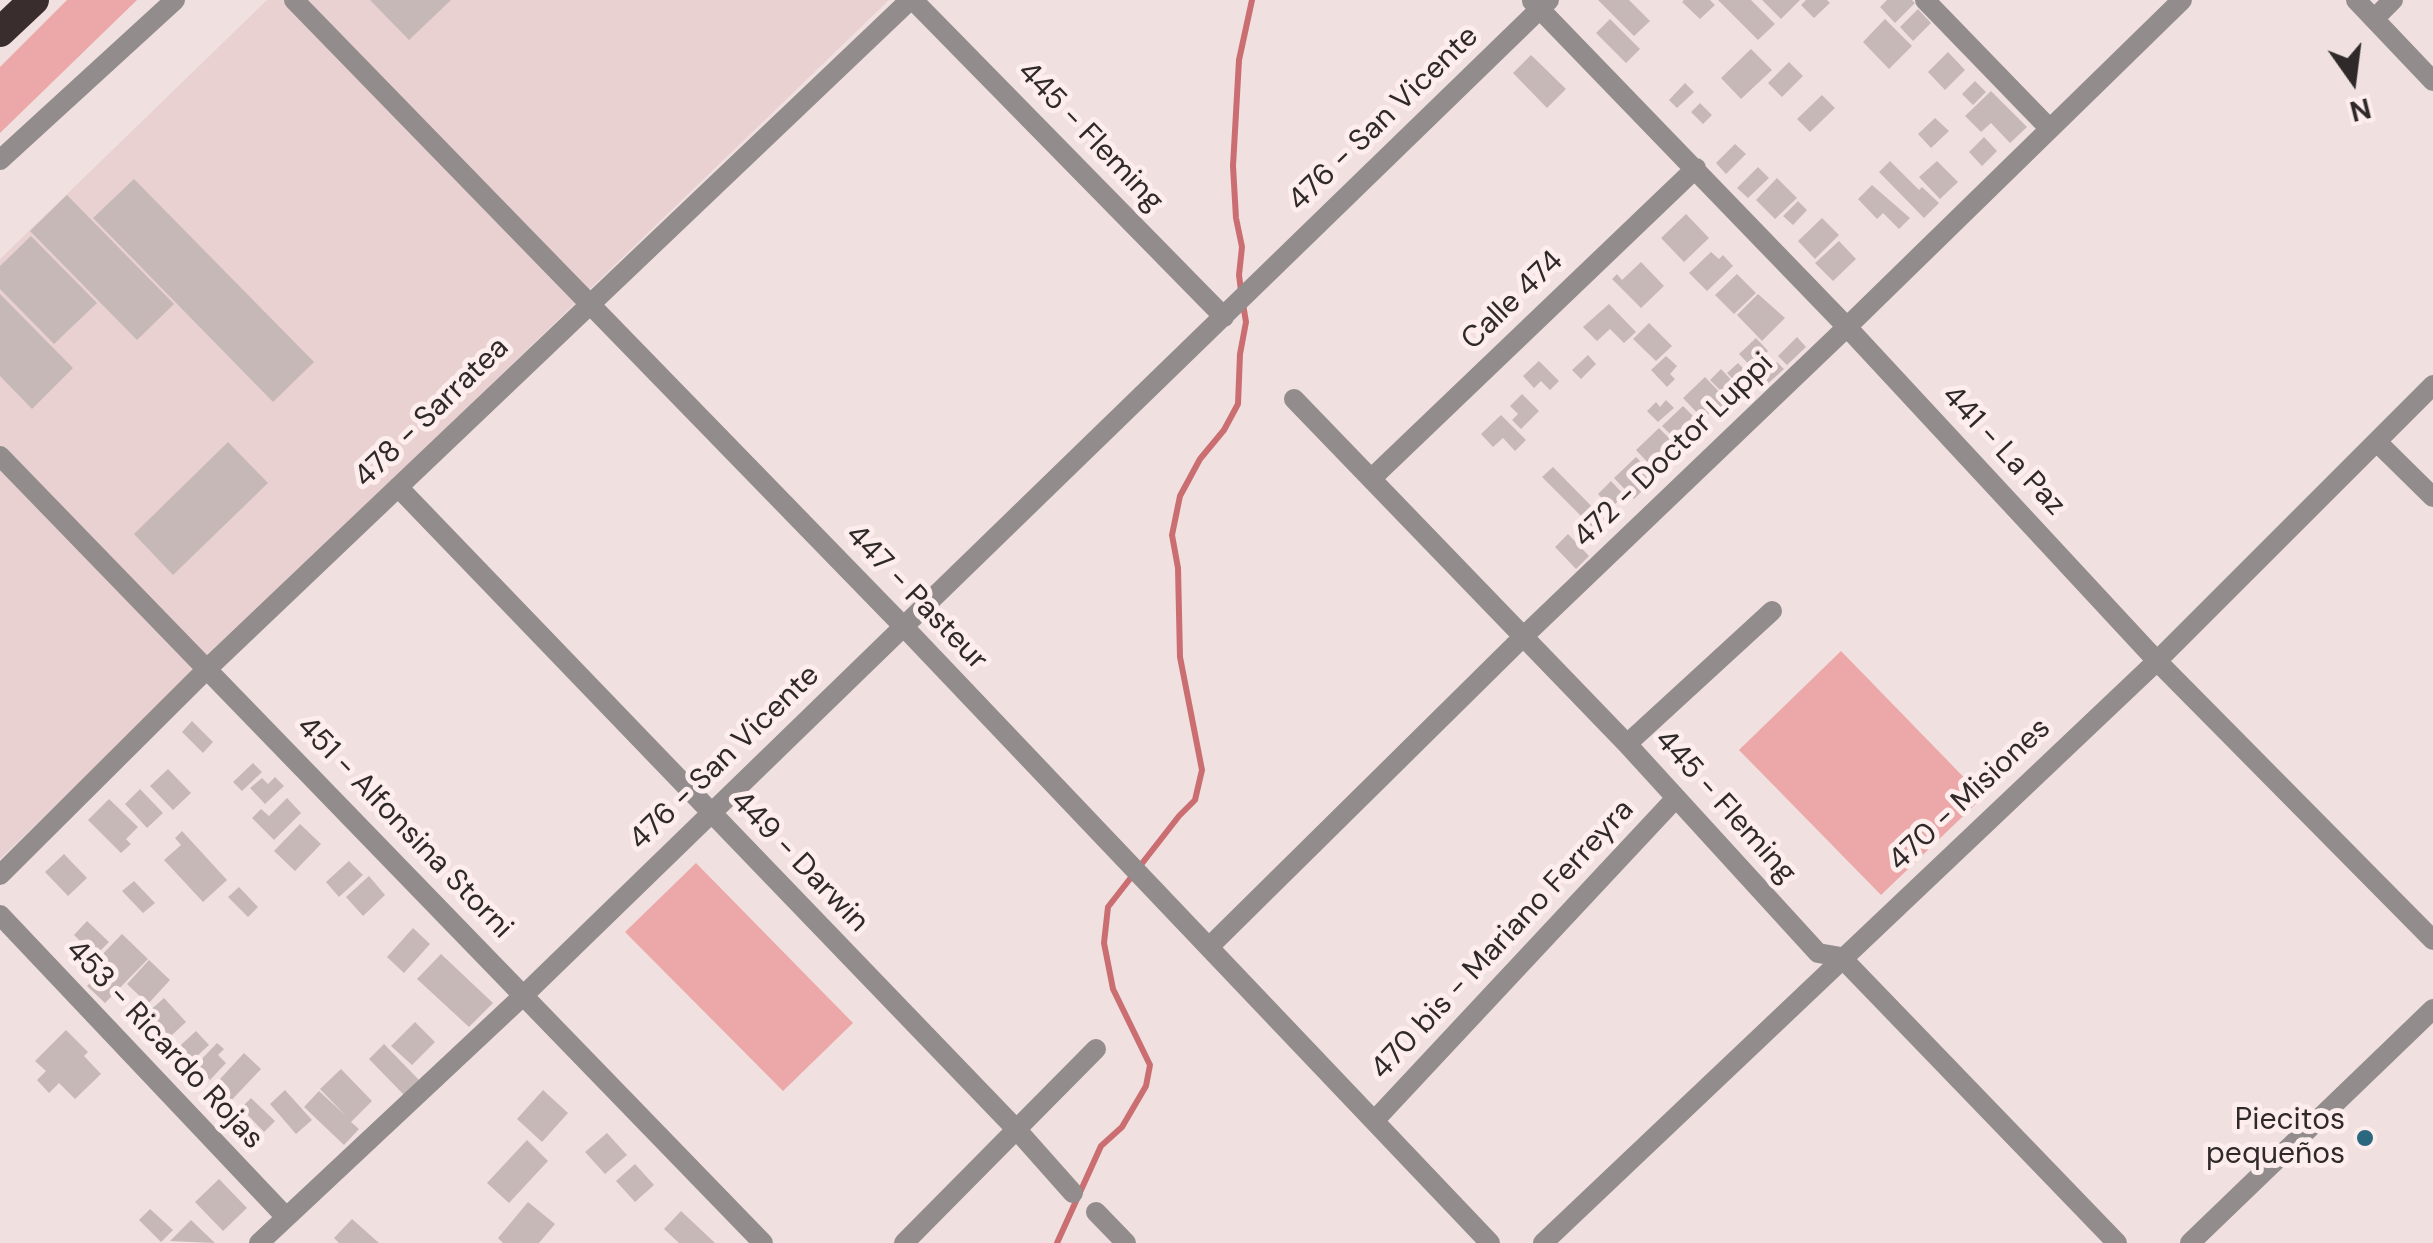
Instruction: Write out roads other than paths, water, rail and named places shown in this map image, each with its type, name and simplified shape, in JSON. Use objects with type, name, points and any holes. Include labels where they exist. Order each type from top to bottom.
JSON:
[{"type":"highway","points":[[0,32],[34,0]]},
{"type":"street","points":[[0,160],[175,0]]},
{"type":"street","name":"447 - Pasteur","points":[[294,0],[905,628],[1490,1243]]},
{"type":"street","name":"478 - Sarratea","points":[[0,875],[207,669],[912,0]]},
{"type":"street","name":"445 - Fleming","points":[[912,0],[1226,314]]},
{"type":"street","points":[[1925,0],[2049,128]]},
{"type":"street","name":"472 - Doctor Luppi","points":[[1209,947],[1524,636],[2182,0]]},
{"type":"street","points":[[2356,0],[2433,81]]},
{"type":"street","points":[[2374,19],[2393,0]]},
{"type":"street","name":"476 - San Vicente","points":[[258,1243],[525,994],[905,628],[1540,3]]},
{"type":"street","name":"441 - La Paz","points":[[1540,3],[2157,661],[2433,940]]},
{"type":"street","name":"Calle 474","points":[[1372,478],[1696,168]]},
{"type":"street","name":"470 - Misiones","points":[[1543,1243],[2157,661],[2433,385]]},
{"type":"street","name":"445 - Fleming","points":[[1294,399],[1627,744],[1818,954],[1842,956],[2117,1243]]},
{"type":"street","points":[[2377,442],[2433,498]]},
{"type":"street","name":"451 - Alfonsina Storni","points":[[0,456],[764,1243]]},
{"type":"street","name":"449 - Darwin","points":[[398,487],[1018,1130],[1073,1193]]},
{"type":"street","points":[[1627,744],[1772,610]]},
{"type":"street","name":"470 bis - Mariano Ferreyra","points":[[1374,1121],[1675,799]]},
{"type":"street","name":"453 - Ricardo Rojas","points":[[0,916],[285,1216]]},
{"type":"street","points":[[2190,1243],[2433,1009]]},
{"type":"street","points":[[904,1243],[1096,1049]]},
{"type":"street","points":[[1096,1212],[1126,1243]]},
{"type":"waterway","points":[[1241,291],[1242,247],[1233,166],[1239,60],[1252,0]]},
{"type":"waterway","points":[[1057,1243],[1101,1146],[1122,1127],[1146,1086],[1150,1065],[1113,989],[1104,943],[1108,907],[1195,800],[1202,770],[1180,657],[1178,568],[1172,535],[1180,496],[1238,404],[1246,322],[1243,304]]},
{"type":"place","name":"Piecitos pequeños","points":[[2365,1138]]}]
